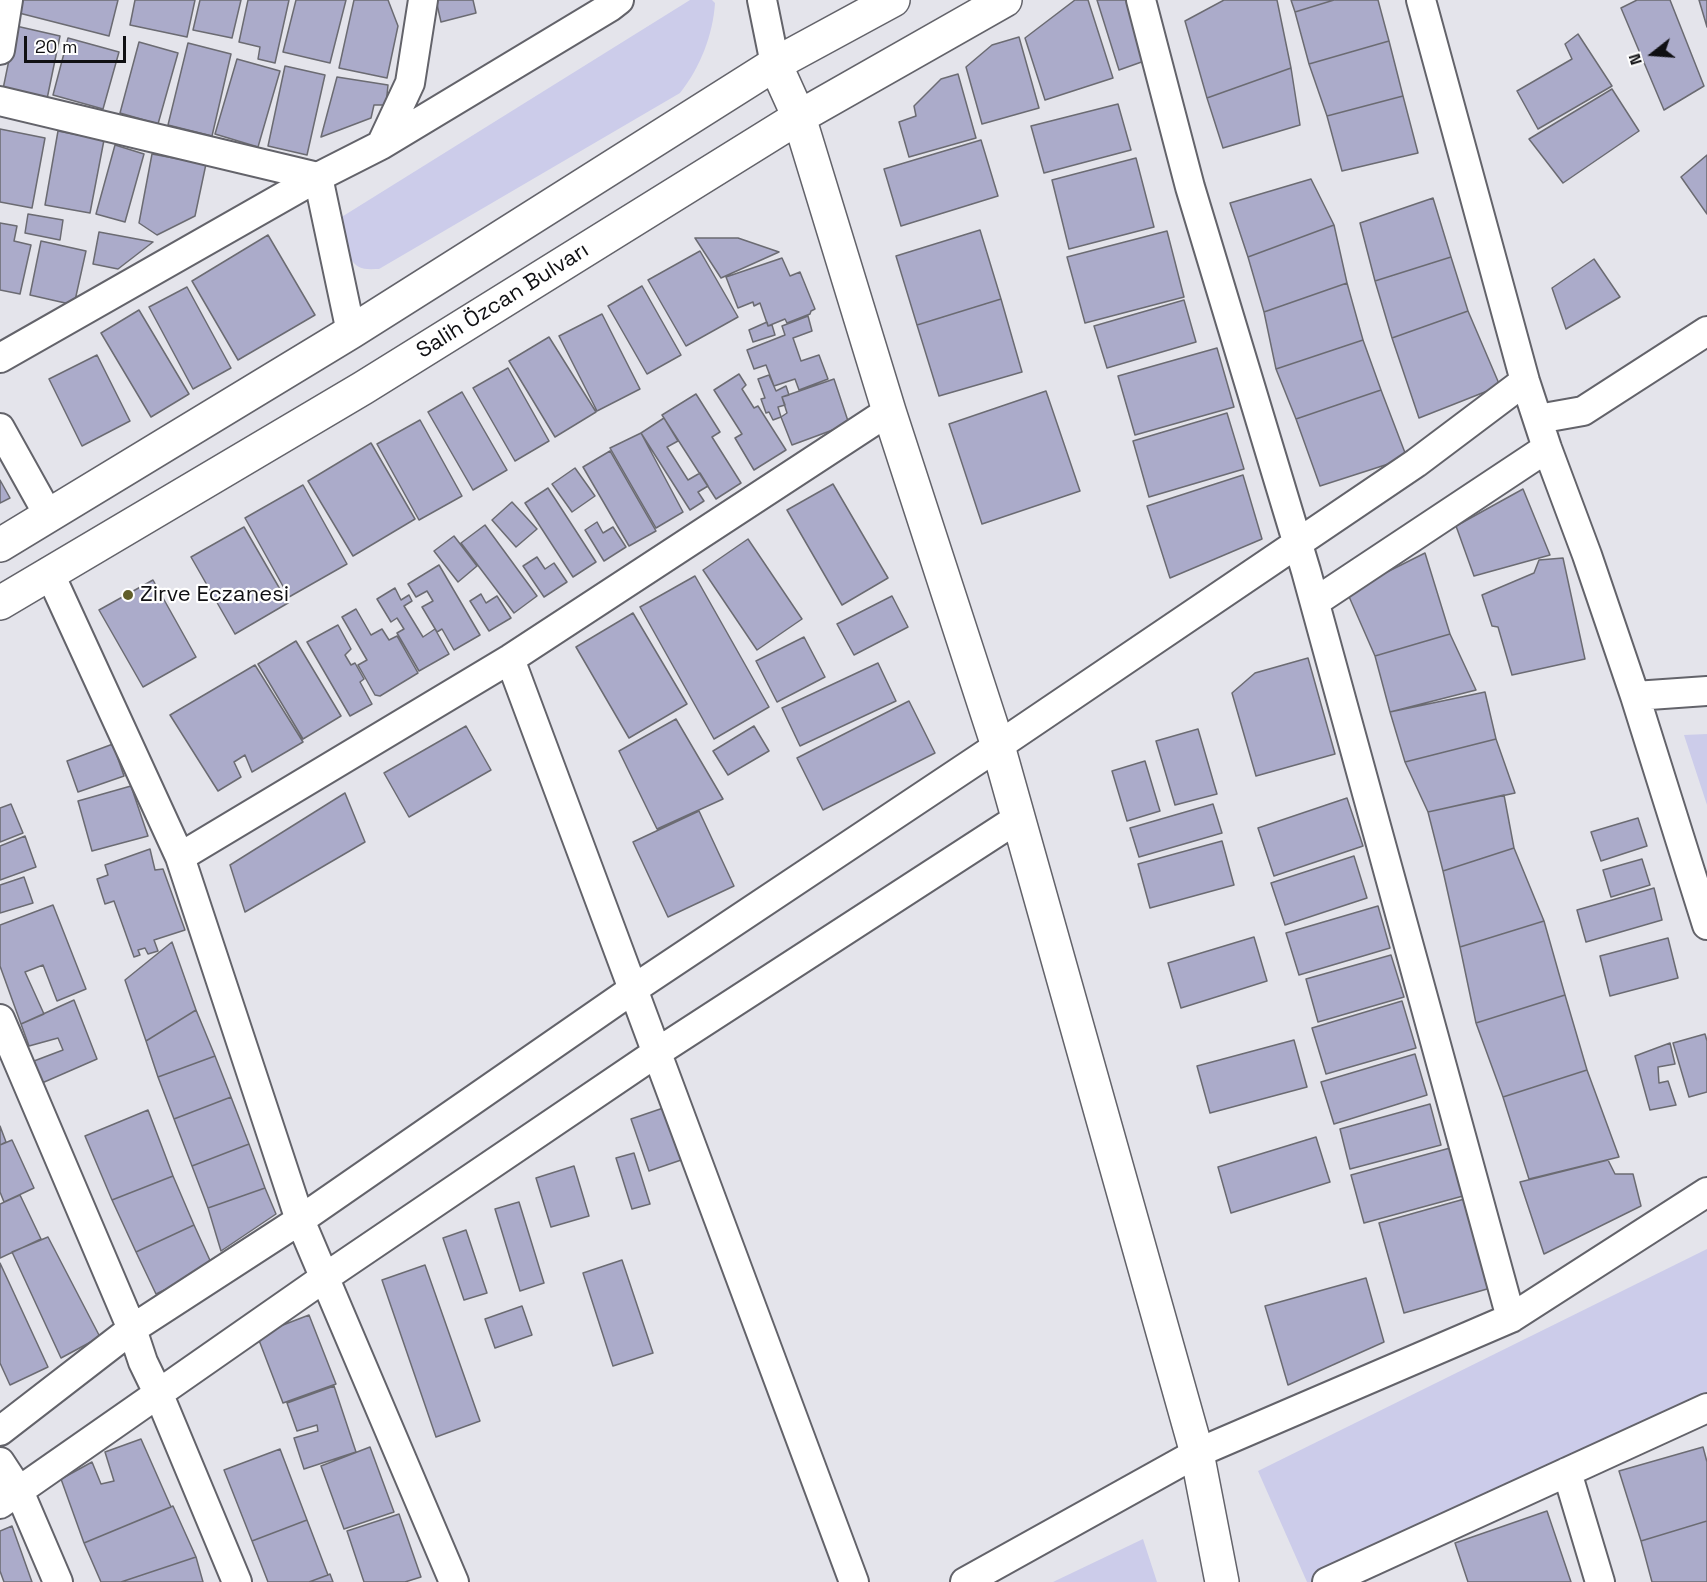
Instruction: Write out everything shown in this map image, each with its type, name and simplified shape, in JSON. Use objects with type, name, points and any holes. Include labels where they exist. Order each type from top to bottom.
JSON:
[{"type":"main road","points":[[0,545],[351,332],[775,63],[893,0]]},
{"type":"main road","name":"Salih Özcan Bulvarı","points":[[0,603],[363,388],[799,117],[1005,0]]},
{"type":"main road","points":[[775,63],[799,117],[889,411],[998,746],[1197,1454],[1222,1582]]},
{"type":"street","points":[[0,50],[8,0]]},
{"type":"street","points":[[381,145],[410,83],[423,0]]},
{"type":"street","points":[[0,358],[318,177],[381,145],[619,0]]},
{"type":"street","points":[[762,0],[775,63]]},
{"type":"street","points":[[1141,0],[1190,187],[1315,602],[1511,1318]]},
{"type":"street","points":[[1421,0],[1525,381],[1635,696],[1707,925]]},
{"type":"street","points":[[0,101],[318,177]]},
{"type":"street","points":[[318,177],[351,332]]},
{"type":"street","points":[[1538,419],[1583,411],[1707,331]]},
{"type":"street","points":[[0,1431],[132,1329],[300,1220],[632,990],[1416,463],[1525,381]]},
{"type":"street","points":[[180,857],[510,659],[889,411]]},
{"type":"street","points":[[0,428],[49,516]]},
{"type":"street","points":[[1315,602],[1547,448]]},
{"type":"street","points":[[49,572],[180,857],[300,1220],[454,1582]]},
{"type":"street","points":[[510,659],[854,1582]]},
{"type":"street","points":[[1635,696],[1707,691]]},
{"type":"street","points":[[9,1498],[324,1278],[656,1053],[1017,819]]},
{"type":"street","points":[[0,1019],[237,1582]]},
{"type":"street","points":[[965,1582],[1197,1454],[1511,1318],[1707,1192]]},
{"type":"street","points":[[1327,1582],[1707,1408]]},
{"type":"street","points":[[0,1462],[9,1498],[58,1582]]},
{"type":"street","points":[[1567,1472],[1600,1582]]},
{"type":"shaded area","points":[[690,0],[712,0],[715,3],[714,15],[704,51],[694,73],[680,93],[379,269],[363,269],[350,258],[340,218]]},
{"type":"shaded area","points":[[1707,734],[1707,805],[1684,735]]},
{"type":"shaded area","points":[[1707,1249],[1707,1396],[1324,1582],[1307,1582],[1258,1471]]},
{"type":"shaded area","points":[[1143,1539],[1157,1582],[1053,1582]]},
{"type":"building","points":[[23,0],[118,0],[109,36],[19,13]]},
{"type":"building","points":[[135,0],[195,0],[187,37],[130,25]]},
{"type":"building","points":[[200,0],[241,0],[232,38],[193,30]]},
{"type":"building","points":[[248,0],[289,0],[275,63],[258,59],[260,47],[239,42]]},
{"type":"building","points":[[296,0],[346,0],[330,63],[283,52]]},
{"type":"building","points":[[354,0],[388,0],[398,26],[387,78],[339,68]]},
{"type":"building","points":[[436,0],[473,0],[476,13],[441,22]]},
{"type":"building","points":[[1075,0],[1088,0],[1113,78],[1045,100],[1025,38]]},
{"type":"building","points":[[1097,0],[1132,0],[1150,59],[1119,70]]},
{"type":"building","points":[[1224,0],[1277,0],[1291,68],[1207,98],[1185,21]]},
{"type":"building","points":[[1291,0],[1334,0],[1295,12]]},
{"type":"building","points":[[1334,0],[1378,0],[1389,41],[1309,64],[1295,12]]},
{"type":"building","points":[[1637,0],[1670,0],[1704,86],[1664,110],[1621,8]]},
{"type":"building","points":[[1699,0],[1707,0],[1707,27]]},
{"type":"building","points":[[16,26],[60,36],[47,99],[3,89]]},
{"type":"building","points":[[1578,34],[1612,86],[1538,129],[1517,91],[1572,59],[1565,44]]},
{"type":"building","points":[[1019,37],[1039,108],[982,124],[966,67],[992,45]]},
{"type":"building","points":[[68,38],[119,52],[103,109],[53,95]]},
{"type":"building","points":[[1389,41],[1403,96],[1327,116],[1309,64]]},
{"type":"building","points":[[139,42],[178,53],[158,124],[120,113]]},
{"type":"building","points":[[188,43],[231,54],[212,136],[168,125]]},
{"type":"building","points":[[237,59],[280,71],[258,147],[215,134]]},
{"type":"building","points":[[285,66],[325,75],[307,155],[268,146]]},
{"type":"building","points":[[1291,68],[1300,125],[1223,148],[1207,98]]},
{"type":"building","points":[[958,74],[976,138],[909,157],[899,122],[916,116],[914,106],[941,79]]},
{"type":"building","points":[[337,77],[388,85],[386,105],[374,105],[371,118],[321,137]]},
{"type":"building","points":[[1612,89],[1639,131],[1563,183],[1529,139]]},
{"type":"building","points":[[1403,96],[1418,153],[1342,171],[1327,116]]},
{"type":"building","points":[[1118,104],[1131,150],[1044,173],[1031,126]]},
{"type":"building","points":[[0,129],[45,138],[32,208],[0,202]]},
{"type":"building","points":[[58,131],[104,140],[90,213],[45,205]]},
{"type":"building","points":[[981,140],[998,196],[901,226],[884,169]]},
{"type":"building","points":[[115,145],[144,154],[125,222],[96,214]]},
{"type":"building","points":[[152,154],[206,164],[195,216],[157,235],[139,223]]},
{"type":"building","points":[[1707,155],[1707,214],[1681,177]]},
{"type":"building","points":[[1136,158],[1154,227],[1069,249],[1052,180]]},
{"type":"building","points":[[1311,179],[1334,225],[1248,257],[1230,203]]},
{"type":"building","points":[[1433,198],[1451,257],[1375,281],[1360,223]]},
{"type":"building","points":[[28,214],[63,220],[60,240],[25,233]]},
{"type":"building","points":[[0,223],[17,226],[14,241],[31,245],[20,294],[0,290]]},
{"type":"building","points":[[1334,225],[1347,283],[1264,312],[1248,257]]},
{"type":"building","points":[[980,230],[1001,299],[917,325],[896,256]]},
{"type":"building","points":[[1167,231],[1184,297],[1085,323],[1067,257]]},
{"type":"building","points":[[99,232],[153,242],[118,269],[93,264]]},
{"type":"building","points":[[268,235],[315,315],[238,360],[192,281]]},
{"type":"building","points":[[695,238],[738,238],[779,252],[721,278]]},
{"type":"building","points":[[41,241],[86,251],[74,305],[30,295]]},
{"type":"building","points":[[700,251],[738,317],[686,346],[648,280]]},
{"type":"building","points":[[1451,257],[1468,311],[1392,338],[1375,281]]},
{"type":"building","points":[[782,258],[790,276],[800,272],[815,309],[810,314],[787,323],[785,319],[768,326],[760,303],[754,306],[753,302],[738,308],[726,277]]},
{"type":"building","points":[[1594,259],[1620,297],[1566,329],[1552,288]]},
{"type":"building","points":[[1347,283],[1363,340],[1276,369],[1264,312]]},
{"type":"building","points":[[642,286],[681,355],[647,374],[608,306]]},
{"type":"building","points":[[187,287],[231,368],[193,389],[149,307]]},
{"type":"building","points":[[1001,299],[1022,372],[939,396],[917,325]]},
{"type":"building","points":[[1184,300],[1196,342],[1107,368],[1094,326]]},
{"type":"building","points":[[139,310],[189,394],[151,417],[101,333]]},
{"type":"building","points":[[1468,311],[1500,386],[1419,418],[1392,338]]},
{"type":"building","points":[[602,314],[640,389],[597,411],[559,336]]},
{"type":"building","points":[[808,316],[812,331],[793,338],[801,361],[819,355],[828,379],[799,390],[795,379],[774,386],[766,365],[754,369],[747,350],[785,335],[782,326]]},
{"type":"building","points":[[767,322],[768,326],[772,325],[775,335],[753,342],[749,330]]},
{"type":"building","points":[[549,337],[596,412],[555,437],[509,361]]},
{"type":"building","points":[[1363,340],[1381,390],[1296,419],[1276,369]]},
{"type":"building","points":[[1217,348],[1234,407],[1135,435],[1118,376]]},
{"type":"building","points":[[97,355],[130,421],[82,446],[49,379]]},
{"type":"building","points":[[508,368],[549,441],[515,461],[473,388]]},
{"type":"building","points":[[739,374],[746,385],[742,389],[754,408],[758,406],[786,450],[754,470],[735,438],[742,434],[714,390]]},
{"type":"building","points":[[769,375],[776,391],[786,386],[789,395],[782,397],[785,405],[778,407],[781,417],[773,420],[769,412],[766,413],[761,399],[765,398],[758,379]]},
{"type":"building","points":[[834,379],[849,424],[792,445],[781,417],[787,413],[782,397]]},
{"type":"building","points":[[1381,390],[1407,458],[1320,486],[1296,419]]},
{"type":"building","points":[[1046,391],[1080,491],[982,524],[949,424]]},
{"type":"building","points":[[462,392],[507,470],[473,490],[428,412]]},
{"type":"building","points":[[696,394],[720,432],[712,437],[741,483],[716,499],[662,415]]},
{"type":"building","points":[[1227,413],[1244,469],[1149,497],[1133,441]]},
{"type":"building","points":[[664,418],[678,441],[667,447],[688,480],[700,473],[708,486],[698,492],[704,501],[690,510],[641,433]]},
{"type":"building","points":[[420,420],[462,496],[419,520],[377,444]]},
{"type":"building","points":[[641,433],[683,512],[656,528],[610,448]]},
{"type":"building","points":[[371,443],[415,519],[353,556],[308,481]]},
{"type":"building","points":[[610,451],[656,531],[629,546],[583,467]]},
{"type":"building","points":[[575,468],[595,496],[572,512],[552,484]]},
{"type":"building","points":[[1243,475],[1262,539],[1170,578],[1147,506]]},
{"type":"building","points":[[0,480],[10,498],[0,503]]},
{"type":"building","points":[[833,484],[888,578],[842,605],[787,510]]},
{"type":"building","points":[[303,485],[347,564],[289,597],[245,518]]},
{"type":"building","points":[[548,488],[596,562],[573,577],[525,503]]},
{"type":"building","points":[[1523,489],[1550,555],[1474,576],[1456,526]]},
{"type":"building","points":[[512,502],[537,529],[516,547],[492,520]]},
{"type":"building","points":[[597,522],[603,533],[613,527],[626,547],[604,561],[585,530]]},
{"type":"building","points":[[485,525],[537,596],[514,613],[461,543]]},
{"type":"building","points":[[244,527],[288,603],[235,634],[191,557]]},
{"type":"building","points":[[454,536],[477,566],[458,582],[434,551]]},
{"type":"building","points":[[748,539],[802,619],[757,650],[703,570]]},
{"type":"building","points":[[1425,553],[1450,634],[1375,656],[1347,592]]},
{"type":"building","points":[[537,557],[545,569],[554,563],[567,582],[544,597],[523,566]]},
{"type":"building","points":[[1563,558],[1585,659],[1512,675],[1498,627],[1492,626],[1482,595],[1534,573],[1539,560]]},
{"type":"building","points":[[439,565],[480,635],[454,650],[442,629],[437,632],[422,607],[433,601],[427,591],[416,597],[408,584]]},
{"type":"building","points":[[695,576],[769,707],[714,739],[640,607]]},
{"type":"building","points":[[153,580],[196,657],[143,687],[99,610]]},
{"type":"building","points":[[395,588],[401,600],[409,595],[412,601],[404,606],[423,637],[435,629],[449,654],[419,671],[397,633],[404,629],[397,618],[391,622],[377,599]]},
{"type":"building","points":[[481,594],[486,603],[497,596],[511,618],[489,631],[470,601]]},
{"type":"building","points":[[892,596],[908,627],[854,655],[837,624]]},
{"type":"building","points":[[356,609],[371,635],[382,629],[389,640],[397,636],[418,673],[380,696],[375,695],[358,665],[367,660],[342,617]]},
{"type":"building","points":[[633,613],[687,704],[629,738],[576,647]]},
{"type":"building","points":[[338,625],[351,649],[345,655],[351,665],[355,663],[364,679],[360,682],[372,704],[350,716],[307,642]]},
{"type":"building","points":[[1450,634],[1476,690],[1390,712],[1375,656]]},
{"type":"building","points":[[804,637],[825,677],[777,702],[756,661]]},
{"type":"building","points":[[296,641],[341,716],[303,739],[258,664]]},
{"type":"building","points":[[1308,658],[1335,754],[1256,776],[1232,693],[1255,673]]},
{"type":"building","points":[[878,663],[896,701],[800,746],[782,708]]},
{"type":"building","points":[[255,665],[303,742],[252,772],[245,755],[234,762],[241,777],[218,791],[170,715]]},
{"type":"building","points":[[1485,692],[1496,739],[1405,762],[1390,712]]},
{"type":"building","points":[[909,701],[935,753],[823,810],[797,758]]},
{"type":"building","points":[[676,719],[723,799],[657,829],[619,751]]},
{"type":"building","points":[[466,726],[491,770],[409,817],[384,773]]},
{"type":"building","points":[[754,726],[769,751],[728,775],[713,751]]},
{"type":"building","points":[[1198,729],[1217,794],[1175,805],[1156,741]]},
{"type":"building","points":[[1496,739],[1515,793],[1428,812],[1405,762]]},
{"type":"building","points":[[113,744],[124,776],[78,792],[67,761]]},
{"type":"building","points":[[1145,761],[1160,811],[1127,821],[1112,771]]},
{"type":"building","points":[[131,786],[148,836],[92,851],[78,801]]},
{"type":"building","points":[[345,793],[365,842],[245,912],[230,865]]},
{"type":"building","points":[[1504,795],[1514,848],[1443,871],[1428,812]]},
{"type":"building","points":[[1347,798],[1363,846],[1274,876],[1258,828]]},
{"type":"building","points":[[11,804],[23,833],[0,842],[0,808]]},
{"type":"building","points":[[1213,804],[1222,833],[1139,857],[1130,828]]},
{"type":"building","points":[[699,811],[734,886],[668,917],[633,842]]},
{"type":"building","points":[[1638,818],[1647,846],[1601,861],[1591,832]]},
{"type":"building","points":[[25,836],[36,867],[0,880],[0,846]]},
{"type":"building","points":[[1222,841],[1234,885],[1150,908],[1138,864]]},
{"type":"building","points":[[1514,848],[1544,921],[1460,947],[1443,871]]},
{"type":"building","points":[[150,849],[155,870],[163,869],[185,930],[154,940],[158,951],[148,954],[145,948],[138,950],[140,955],[134,957],[114,901],[105,904],[97,879],[108,875],[105,865]]},
{"type":"building","points":[[1354,856],[1367,898],[1285,925],[1271,883]]},
{"type":"building","points":[[1642,859],[1650,885],[1611,897],[1603,870]]},
{"type":"building","points":[[24,877],[33,903],[0,913],[0,885]]},
{"type":"building","points":[[1654,888],[1662,920],[1586,942],[1577,910]]},
{"type":"building","points":[[53,905],[86,989],[57,1001],[43,965],[25,972],[44,1014],[21,1024],[0,966],[0,925]]},
{"type":"building","points":[[1378,906],[1390,948],[1299,975],[1286,933]]},
{"type":"building","points":[[1544,921],[1565,995],[1476,1023],[1460,947]]},
{"type":"building","points":[[1254,937],[1267,981],[1181,1008],[1168,963]]},
{"type":"building","points":[[1668,938],[1678,978],[1610,996],[1600,956]]},
{"type":"building","points":[[172,942],[196,1010],[146,1041],[125,980]]},
{"type":"building","points":[[1391,955],[1404,997],[1318,1022],[1306,979]]},
{"type":"building","points":[[1565,995],[1587,1070],[1503,1097],[1476,1023]]},
{"type":"building","points":[[74,1000],[97,1059],[42,1083],[34,1061],[63,1050],[58,1038],[29,1046],[21,1024]]},
{"type":"building","points":[[1402,1001],[1416,1048],[1326,1074],[1312,1028]]},
{"type":"building","points":[[196,1010],[215,1056],[158,1077],[146,1041]]},
{"type":"building","points":[[1705,1034],[1707,1092],[1689,1097],[1673,1043]]},
{"type":"building","points":[[1294,1040],[1307,1087],[1210,1113],[1197,1066]]},
{"type":"building","points":[[1670,1043],[1675,1064],[1658,1067],[1659,1083],[1668,1081],[1676,1105],[1650,1110],[1635,1056]]},
{"type":"building","points":[[1415,1054],[1427,1095],[1334,1124],[1321,1082]]},
{"type":"building","points":[[215,1056],[231,1097],[174,1119],[158,1077]]},
{"type":"building","points":[[1587,1070],[1619,1157],[1529,1179],[1503,1097]]},
{"type":"building","points":[[231,1097],[249,1144],[192,1166],[174,1119]]},
{"type":"building","points":[[1430,1104],[1441,1145],[1350,1169],[1340,1129]]},
{"type":"building","points":[[672,1105],[690,1157],[649,1171],[631,1119]]},
{"type":"building","points":[[148,1110],[173,1176],[112,1200],[85,1136]]},
{"type":"building","points":[[0,1126],[6,1142],[0,1145]]},
{"type":"building","points":[[1316,1137],[1330,1182],[1231,1213],[1218,1167]]},
{"type":"building","points":[[12,1140],[34,1188],[4,1202],[0,1192],[0,1145]]},
{"type":"building","points":[[249,1144],[265,1188],[208,1208],[192,1166]]},
{"type":"building","points":[[1450,1148],[1463,1196],[1364,1223],[1351,1175]]},
{"type":"building","points":[[634,1153],[650,1204],[632,1209],[616,1158]]},
{"type":"building","points":[[1608,1160],[1615,1174],[1633,1174],[1641,1206],[1544,1254],[1520,1182]]},
{"type":"building","points":[[574,1166],[589,1216],[551,1227],[536,1178]]},
{"type":"building","points":[[173,1176],[194,1225],[136,1252],[112,1200]]},
{"type":"building","points":[[265,1188],[276,1214],[221,1251],[208,1208]]},
{"type":"building","points":[[20,1195],[41,1239],[0,1258],[0,1204]]},
{"type":"building","points":[[1468,1198],[1494,1287],[1404,1313],[1379,1223]]},
{"type":"building","points":[[519,1202],[544,1283],[520,1291],[495,1209]]},
{"type":"building","points":[[194,1225],[213,1267],[156,1294],[136,1252]]},
{"type":"building","points":[[466,1230],[487,1293],[464,1300],[443,1238]]},
{"type":"building","points":[[48,1237],[100,1337],[61,1358],[12,1252]]},
{"type":"building","points":[[622,1260],[653,1353],[613,1366],[583,1273]]},
{"type":"building","points":[[0,1263],[48,1367],[10,1385],[0,1363]]},
{"type":"building","points":[[425,1265],[480,1421],[436,1437],[382,1280]]},
{"type":"building","points":[[1366,1278],[1384,1342],[1288,1385],[1265,1306]]},
{"type":"building","points":[[522,1306],[532,1335],[495,1348],[485,1319]]},
{"type":"building","points":[[309,1315],[336,1384],[283,1403],[257,1335]]},
{"type":"building","points":[[334,1386],[356,1452],[304,1469],[294,1438],[318,1431],[317,1425],[297,1431],[287,1403]]},
{"type":"building","points":[[141,1439],[171,1507],[84,1543],[61,1479],[92,1462],[101,1484],[114,1481],[105,1452]]},
{"type":"building","points":[[370,1447],[394,1512],[344,1529],[321,1466]]},
{"type":"building","points":[[1703,1447],[1707,1462],[1707,1521],[1641,1541],[1619,1471]]},
{"type":"building","points":[[280,1449],[307,1520],[252,1541],[224,1470]]},
{"type":"building","points":[[173,1506],[196,1557],[121,1582],[101,1582],[84,1543]]},
{"type":"building","points":[[1547,1511],[1571,1582],[1468,1582],[1455,1543]]},
{"type":"building","points":[[399,1514],[421,1577],[405,1582],[364,1582],[347,1531]]},
{"type":"building","points":[[307,1520],[328,1575],[309,1582],[268,1582],[252,1541]]},
{"type":"building","points":[[1707,1521],[1707,1582],[1652,1582],[1641,1541]]},
{"type":"building","points":[[12,1526],[32,1582],[4,1582],[0,1571],[0,1531]]},
{"type":"building","points":[[196,1557],[203,1582],[121,1582]]},
{"type":"building","points":[[330,1574],[333,1582],[309,1582],[328,1575]]},
{"type":"place","name":"Zirve Eczanesi","points":[[128,595]]}]
